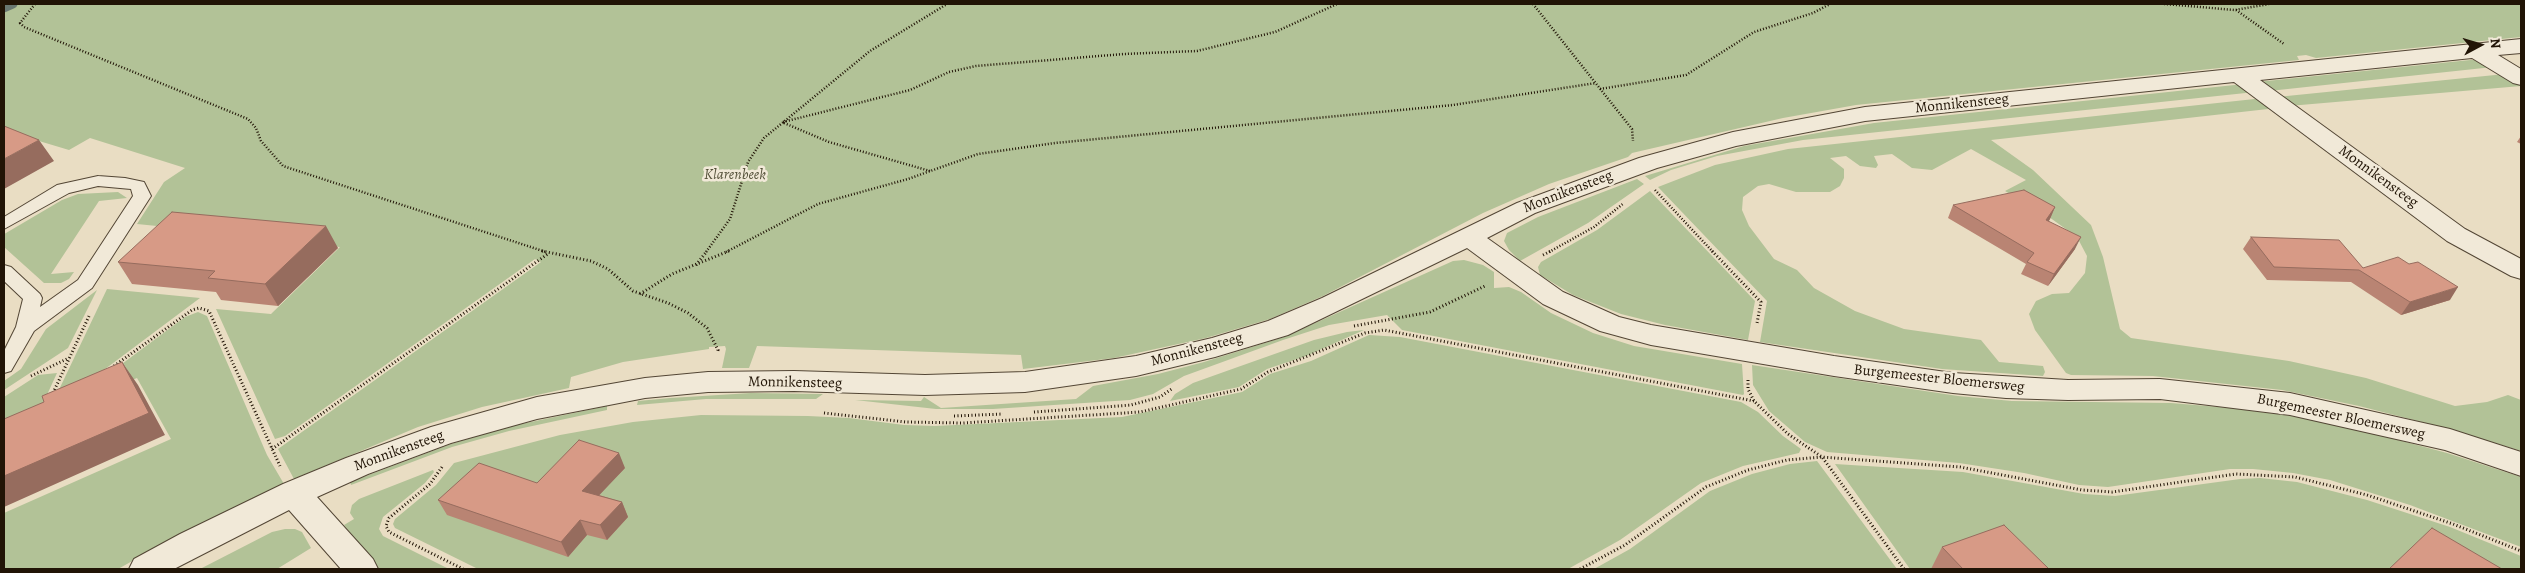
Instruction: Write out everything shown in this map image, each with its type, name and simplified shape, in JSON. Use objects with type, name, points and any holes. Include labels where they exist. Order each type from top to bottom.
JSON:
[{"type":"street","name":"Monnikensteeg","points":[[146,569],[192,543],[294,493],[366,462],[492,419],[645,388],[708,382],[975,385],[1025,382],[1136,366],[1215,347],[1278,328],[1526,208],[1639,166],[1734,139],[1866,114],[2521,46]]},
{"type":"street","points":[[2476,51],[2521,78]]},
{"type":"street","name":"Monnikensteeg","points":[[2240,76],[2456,235],[2521,270]]},
{"type":"street","name":"Burgemeester Bloemersweg","points":[[1469,237],[1537,288],[1587,316],[1630,330],[1751,353],[1953,383],[2006,388],[2160,390],[2225,395],[2363,419],[2450,440],[2521,464]]},
{"type":"street","points":[[294,493],[361,569]]},
{"type":"lane","points":[[4,224],[63,189],[98,181],[138,186],[142,196],[85,284],[26,327]]},
{"type":"lane","points":[[4,271],[33,298],[26,327],[16,348],[4,366]]},
{"type":"path","points":[[35,4],[20,23],[24,27],[248,120],[256,128],[261,141],[283,166],[550,253],[591,262],[608,269],[633,291],[668,303],[688,313],[707,328],[718,350],[708,382]]},
{"type":"path","points":[[696,266],[730,219],[748,162],[764,138],[870,51],[947,4]]},
{"type":"path","points":[[783,122],[910,90],[949,72],[976,66],[1124,54],[1197,52],[1298,24],[1338,4]]},
{"type":"path","points":[[1533,4],[1632,129],[1639,166],[1650,185],[1762,302],[1747,364],[1748,389],[1754,401],[1788,434],[1822,458],[1904,569]]},
{"type":"path","points":[[1600,89],[1686,75],[1754,32],[1813,13],[1830,4]]},
{"type":"path","points":[[2164,4],[2235,10],[2269,4]]},
{"type":"path","points":[[2235,10],[2317,67]]},
{"type":"path","points":[[640,294],[672,274],[738,248],[782,222],[818,204],[930,171],[978,154],[1008,148],[1452,105],[1596,83]]},
{"type":"path","points":[[783,122],[829,142],[930,171]]},
{"type":"path","points":[[272,449],[550,253]]},
{"type":"path","points":[[51,397],[103,286],[85,284]]},
{"type":"path","points":[[113,367],[183,315],[192,310],[205,309],[212,314],[272,449],[294,493]]},
{"type":"path","points":[[28,378],[69,358]]},
{"type":"path","points":[[1580,569],[1625,545],[1706,487],[1748,470],[1787,460],[1822,458],[1960,467],[2082,490],[2112,492],[2236,474],[2295,477],[2375,498],[2452,524],[2521,551]]},
{"type":"path","points":[[442,464],[442,467],[430,484],[390,518],[386,526],[389,532],[463,569]]},
{"type":"green space","name":"Klarenbeek","points":[[4,4],[2521,4],[2521,37],[2316,58],[2306,55],[2297,56],[2299,60],[1856,105],[1783,118],[1632,153],[1628,157],[1549,184],[1483,213],[1323,296],[1270,319],[1206,338],[1114,358],[1023,369],[1021,355],[757,346],[749,368],[722,368],[725,346],[709,347],[709,349],[623,362],[571,377],[569,388],[482,407],[418,427],[294,479],[278,449],[541,262],[535,259],[285,436],[275,439],[216,309],[271,314],[340,247],[204,234],[207,231],[137,224],[164,182],[185,168],[90,138],[69,150],[39,141],[4,138]]},
{"type":"green space","points":[[2480,59],[2493,67],[2269,91],[2257,82]]},
{"type":"green space","points":[[2505,74],[2521,82],[2521,86],[2289,106],[2277,97]]},
{"type":"green space","points":[[2244,84],[2255,92],[1803,140],[1717,156],[1671,170],[1650,180],[1645,176],[1744,146],[1874,123]]},
{"type":"green space","points":[[2264,98],[2277,108],[1991,140],[2033,170],[2091,225],[2103,257],[2120,329],[2131,338],[2289,361],[2366,378],[2455,406],[2487,402],[2508,395],[2521,400],[2521,451],[2449,429],[2359,406],[2282,390],[2153,376],[2071,375],[2066,373],[2035,330],[2029,314],[2036,301],[2052,294],[2069,293],[2085,273],[2087,256],[2077,237],[2049,217],[2005,191],[2026,180],[1971,149],[1932,170],[1912,168],[1892,154],[1874,156],[1878,165],[1876,168],[1860,166],[1846,156],[1830,158],[1844,169],[1844,178],[1840,186],[1830,192],[1796,192],[1769,184],[1758,186],[1743,197],[1742,210],[1749,226],[1774,259],[1797,270],[1814,288],[1855,311],[1904,329],[1981,340],[1999,362],[2043,366],[2045,372],[2043,376],[1942,369],[1760,342],[1767,301],[1658,187],[1715,165],[1788,149]]},
{"type":"green space","points":[[1637,179],[1644,184],[1588,223],[1520,261],[1509,250],[1504,241],[1507,233],[1538,217]]},
{"type":"green space","points":[[1650,191],[1755,301],[1748,340],[1665,325],[1621,314],[1573,295],[1540,275],[1538,267],[1541,262],[1597,230]]},
{"type":"green space","points":[[118,192],[127,198],[99,201],[51,274],[74,272],[69,279],[61,283],[44,283],[4,247],[4,234],[62,200],[78,194]]},
{"type":"green space","points":[[1464,260],[1483,265],[1494,272],[1494,288],[1509,287],[1521,292],[1551,313],[1593,333],[1634,346],[1742,364],[1744,394],[1402,330],[1387,315],[1329,325],[1283,340],[1184,376],[1153,394],[1130,400],[993,409],[936,409],[855,400],[921,401],[924,397],[941,408],[1076,399],[1093,386],[1158,374],[1284,337],[1453,261]]},
{"type":"green space","points":[[107,289],[200,298],[69,396],[55,398]]},
{"type":"green space","points":[[97,290],[68,348],[4,390],[4,381],[21,369],[46,329]]},
{"type":"green space","points":[[198,312],[207,316],[267,455],[284,484],[186,531],[118,569],[4,569],[4,513],[171,439],[137,378],[60,410],[185,317]]},
{"type":"green space","points":[[1364,330],[1306,356],[1267,369],[1239,387],[1170,401],[1175,394],[1193,383],[1314,340]]},
{"type":"green space","points":[[1369,335],[1400,337],[1741,402],[1758,412],[1783,436],[1801,449],[1799,453],[1743,466],[1701,483],[1620,540],[1568,569],[478,569],[395,528],[393,524],[395,519],[436,485],[454,463],[560,435],[633,422],[701,415],[808,416],[935,426],[1122,417],[1242,392],[1270,374],[1311,361]]},
{"type":"green space","points":[[1752,365],[1958,396],[2012,401],[2171,403],[2231,408],[2299,417],[2372,433],[2447,453],[2521,477],[2521,547],[2410,505],[2330,480],[2293,473],[2230,469],[2108,487],[2079,485],[2024,473],[1959,463],[1827,452],[1805,442],[1769,411],[1753,385]]},
{"type":"green space","points":[[57,373],[35,421],[4,433],[4,397],[38,375]]},
{"type":"green space","points":[[751,393],[823,394],[816,399],[706,399],[637,405],[638,401]]},
{"type":"green space","points":[[607,406],[607,410],[509,431],[452,447],[351,485],[350,482],[451,444],[507,427]]},
{"type":"green space","points":[[1817,461],[1897,569],[1594,569],[1630,549],[1710,491],[1752,474],[1790,464]]},
{"type":"green space","points":[[1835,464],[1963,472],[2084,494],[2115,496],[2240,479],[2260,478],[2297,482],[2367,500],[2450,527],[2521,556],[2521,569],[2016,569],[1993,546],[1930,569],[1910,569]]},
{"type":"green space","points":[[433,470],[434,472],[425,483],[383,517],[379,529],[383,536],[449,569],[379,569],[344,525],[354,519],[350,513],[352,505],[359,499]]},
{"type":"green space","points":[[295,529],[302,532],[311,548],[277,569],[200,569],[272,532]]},
{"type":"building","points":[[4,126],[39,140],[4,159]]},
{"type":"building","points":[[2024,190],[2055,207],[2046,220],[2081,237],[2054,274],[2027,262],[2034,253],[1953,205]]},
{"type":"building","points":[[172,212],[326,226],[265,284],[208,278],[215,271],[118,262]]},
{"type":"building","points":[[2251,237],[2339,240],[2363,268],[2398,257],[2409,264],[2418,262],[2458,287],[2410,302],[2359,270],[2274,267]]},
{"type":"building","points":[[122,362],[149,413],[4,476],[4,419],[44,402],[42,396]]},
{"type":"building","points":[[579,440],[619,453],[582,491],[622,502],[600,525],[580,520],[561,542],[438,500],[479,463],[537,483]]},
{"type":"building","points":[[2004,525],[2049,569],[1963,569],[1942,547]]},
{"type":"building","points":[[2432,528],[2502,569],[2389,569]]},
{"type":"waterway","name":"Klarenbeek","points":[[4,8],[13,4]]}]
